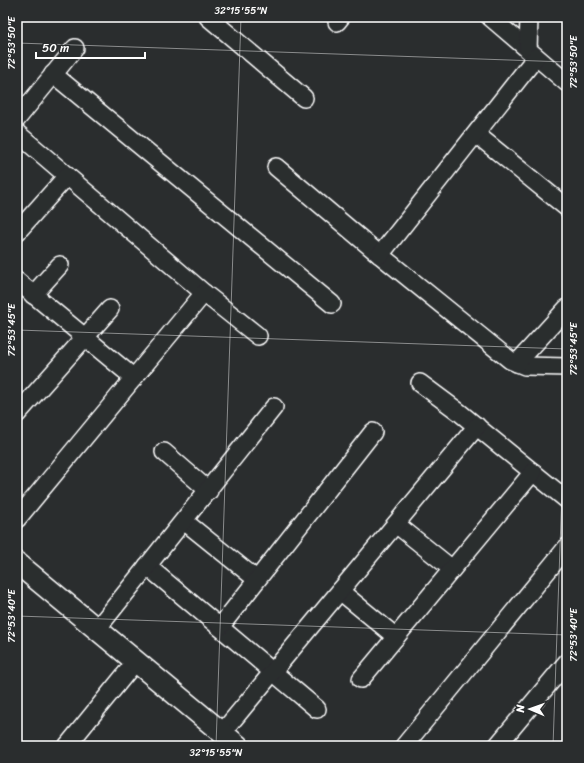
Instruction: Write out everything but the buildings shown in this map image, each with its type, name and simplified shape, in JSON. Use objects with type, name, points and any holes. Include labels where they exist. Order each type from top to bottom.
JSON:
[{"type":"street","points":[[208,17],[304,98]]},
{"type":"street","points":[[490,17],[567,83]]},
{"type":"street","points":[[380,255],[476,134],[532,54],[528,17]]},
{"type":"street","points":[[17,119],[75,48]]},
{"type":"street","points":[[54,74],[332,304]]},
{"type":"street","points":[[17,134],[204,293],[258,336]]},
{"type":"street","points":[[476,134],[567,208]]},
{"type":"street","points":[[276,167],[380,255],[493,346],[517,363],[525,366],[567,367]]},
{"type":"street","points":[[17,232],[67,176]]},
{"type":"street","points":[[33,295],[60,265]]},
{"type":"street","points":[[17,281],[134,378]]},
{"type":"street","points":[[17,519],[204,293]]},
{"type":"street","points":[[517,363],[567,308]]},
{"type":"street","points":[[17,414],[110,309]]},
{"type":"street","points":[[420,383],[476,426],[567,500]]},
{"type":"street","points":[[97,629],[209,491],[274,407]]},
{"type":"street","points":[[17,562],[229,741],[273,670],[476,426]]},
{"type":"street","points":[[220,627],[252,588],[256,579],[373,432]]},
{"type":"street","points":[[164,452],[209,491]]},
{"type":"street","points":[[361,679],[533,472]]},
{"type":"street","points":[[184,522],[256,579]]},
{"type":"street","points":[[396,524],[452,569]]},
{"type":"street","points":[[404,746],[567,547]]},
{"type":"street","points":[[147,566],[273,670],[317,709]]},
{"type":"street","points":[[340,590],[396,638]]},
{"type":"street","points":[[68,746],[136,661]]},
{"type":"street","points":[[497,746],[567,662]]}]
